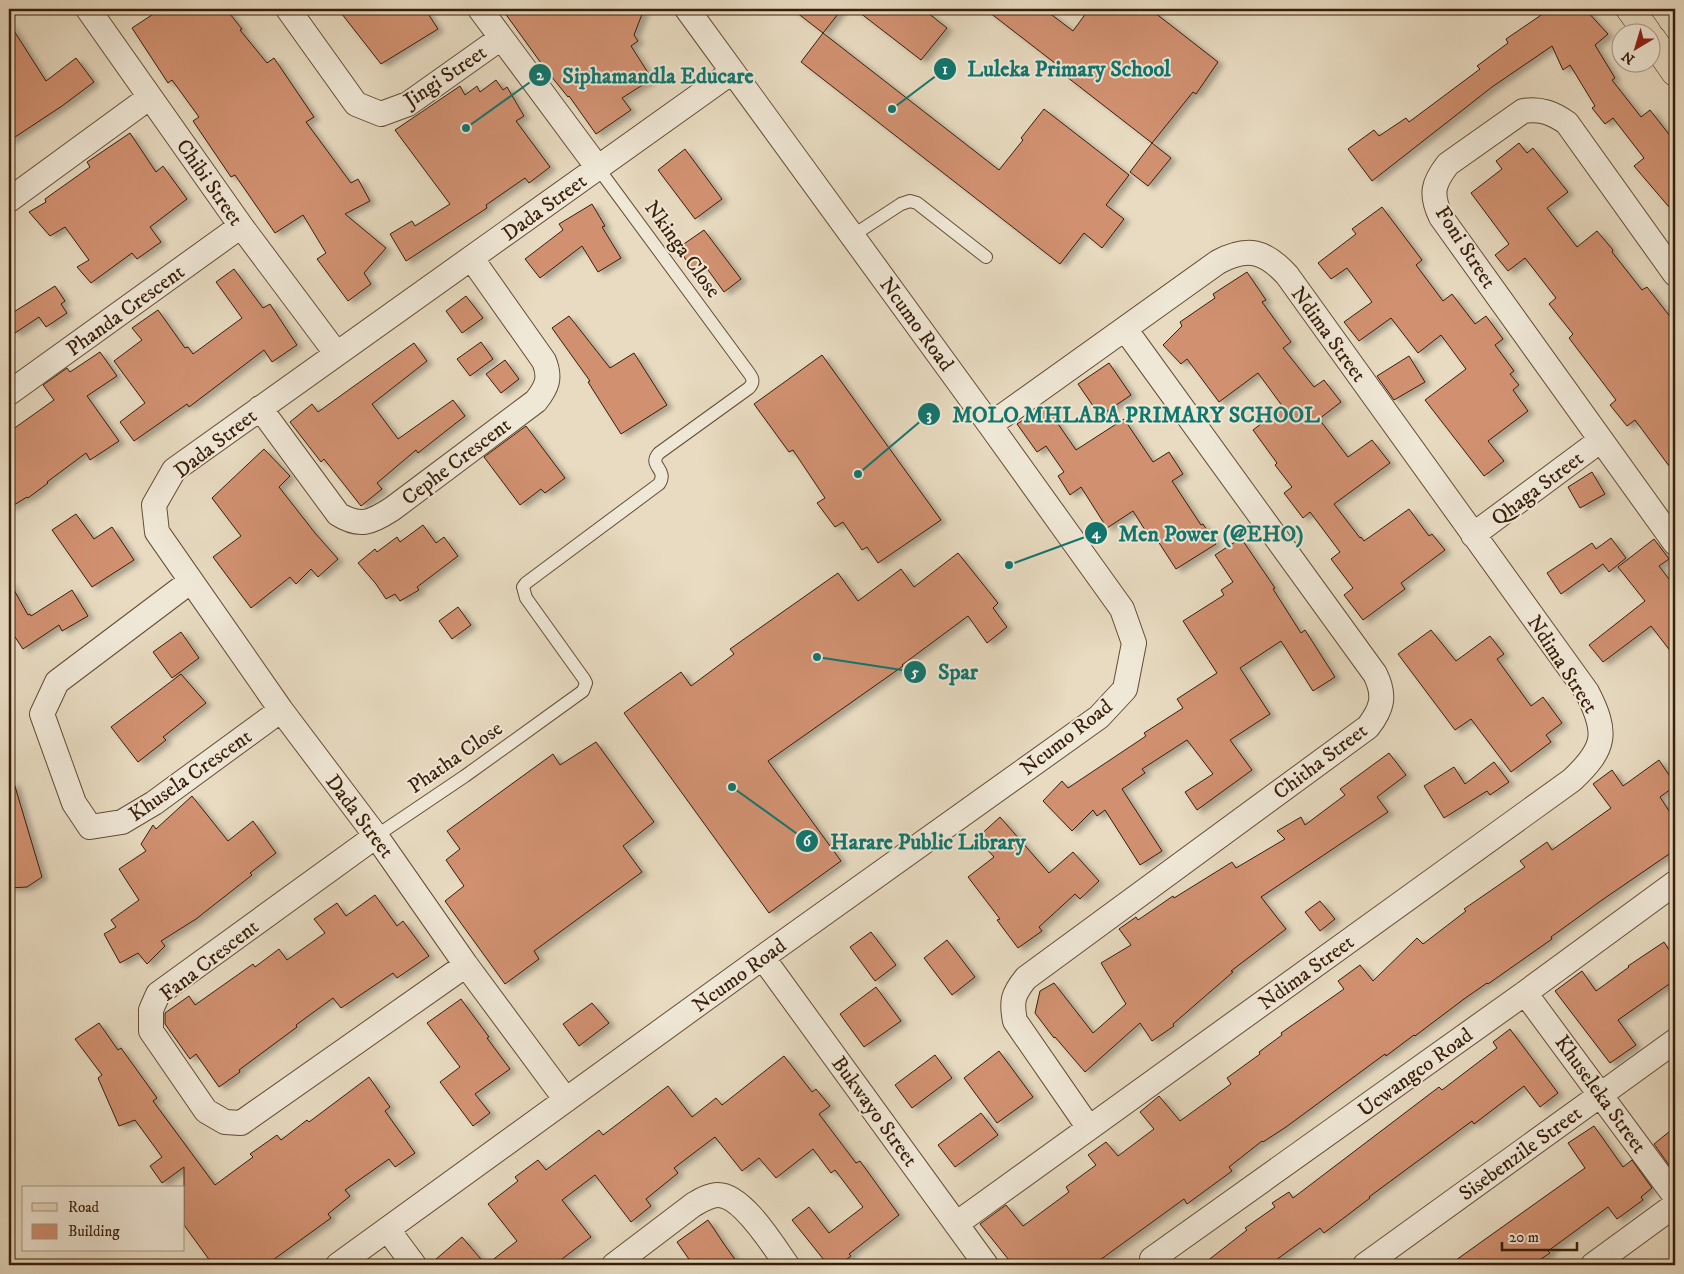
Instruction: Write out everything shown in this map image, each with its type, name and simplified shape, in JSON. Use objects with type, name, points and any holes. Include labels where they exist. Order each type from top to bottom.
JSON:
[{"type":"main road","points":[[1630,9],[1640,22]]},
{"type":"main road","points":[[1662,53],[1675,72]]},
{"type":"street","name":"Chibi Street","points":[[88,9],[241,226],[336,353]]},
{"type":"street","name":"Jingi Street","points":[[288,9],[356,104],[380,114],[408,104],[501,38]]},
{"type":"street","points":[[480,9],[598,168]]},
{"type":"street","name":"Ncumo Road","points":[[338,1265],[1099,717],[1124,689],[1134,643],[1122,610],[687,9]]},
{"type":"street","name":"Dada Street","points":[[566,1100],[466,965],[376,836],[281,710],[157,532],[154,504],[174,470],[732,72]]},
{"type":"street","points":[[9,200],[150,97]]},
{"type":"street","name":"Foni Street","points":[[1675,274],[1567,123],[1546,111],[1532,109],[1523,111],[1448,164],[1434,186],[1437,207],[1441,216],[1675,543]]},
{"type":"street","name":"Phanda Crescent","points":[[9,393],[241,226]]},
{"type":"street","name":"Ndima Street","points":[[956,1224],[1572,780],[1597,752],[1600,743],[1599,718],[1587,692],[1287,276],[1272,260],[1241,252],[1218,262],[990,426]]},
{"type":"street","name":"Cephe Crescent","points":[[260,408],[338,514],[353,521],[364,523],[374,520],[392,509],[536,401],[547,385],[548,376],[544,361],[472,259]]},
{"type":"street","name":"Chitha Street","points":[[1089,1128],[1015,1021],[1012,1001],[1019,986],[1034,972],[1368,727],[1376,717],[1381,706],[1379,682],[1375,674],[1124,329]]},
{"type":"street","name":"Qhaga Street","points":[[1473,535],[1601,440]]},
{"type":"street","name":"Khusela Crescent","points":[[191,581],[57,682],[42,714],[74,803],[90,827],[122,822],[154,803],[281,710]]},
{"type":"street","name":"Fana Crescent","points":[[376,836],[158,994],[151,1010],[151,1031],[206,1111],[225,1122],[241,1122],[466,965]]},
{"type":"street","name":"Ucwangco Road","points":[[1155,1262],[1675,883]]},
{"type":"street","name":"Bukwayo Street","points":[[763,958],[986,1265]]},
{"type":"street","name":"Khuseleka Street","points":[[1525,993],[1675,1196]]},
{"type":"street","name":"Sisebenzile Street","points":[[1365,1265],[1675,1042]]},
{"type":"street","points":[[614,1265],[693,1205],[719,1195],[745,1209],[787,1265]]},
{"type":"street","points":[[1593,1265],[1675,1205]]},
{"type":"street","points":[[388,1230],[414,1265]]},
{"type":"lane","name":"Nkinga Close","points":[[557,709],[583,691],[586,683],[526,598],[523,588],[526,583],[659,484],[663,476],[655,460],[659,453],[750,388],[753,383],[753,379],[598,168]]},
{"type":"lane","points":[[852,236],[900,204],[910,201],[918,203],[986,258]]},
{"type":"lane","name":"Phatha Close","points":[[376,836],[465,776],[557,709]]},
{"type":"building","points":[[161,9],[226,9],[242,29],[240,30],[267,63],[274,58],[314,117],[306,122],[351,183],[358,179],[370,201],[345,214],[386,248],[364,273],[371,284],[348,301],[317,259],[326,253],[303,215],[275,233],[235,175],[231,177],[193,121],[199,117],[172,80],[168,83],[132,28]]},
{"type":"building","points":[[338,9],[425,9],[438,29],[381,64]]},
{"type":"building","points":[[502,9],[644,9],[634,35],[638,41],[631,46],[652,79],[622,98],[631,110],[596,134]]},
{"type":"building","points":[[792,9],[842,9],[823,33]]},
{"type":"building","points":[[855,9],[923,9],[947,28],[921,60]]},
{"type":"building","points":[[985,9],[1044,9],[1073,31],[1089,9],[1150,9],[1218,62],[1196,94],[1193,92],[1152,143],[1067,77],[1069,74]]},
{"type":"building","points":[[1550,9],[1585,9],[1608,34],[1595,45],[1615,78],[1612,80],[1641,117],[1650,110],[1675,142],[1675,214],[1634,166],[1644,158],[1613,118],[1605,124],[1592,108],[1595,106],[1570,65],[1563,70],[1552,46],[1492,87],[1372,181],[1348,149],[1374,130],[1379,136],[1406,118],[1409,122],[1480,69],[1477,66],[1508,43],[1506,39]]},
{"type":"building","points":[[9,23],[46,81],[76,58],[94,82],[9,141]]},
{"type":"building","points":[[823,33],[999,170],[1023,140],[1021,138],[1044,109],[1129,175],[1106,205],[1124,219],[1102,248],[1084,233],[1060,264],[801,62]]},
{"type":"building","points":[[496,80],[503,90],[507,87],[524,116],[516,121],[550,167],[529,183],[525,178],[486,205],[487,208],[406,261],[390,234],[412,221],[415,226],[450,204],[395,130],[460,86],[465,95],[477,86],[480,92]]},
{"type":"building","points":[[130,133],[156,172],[163,166],[187,199],[150,227],[161,242],[137,259],[132,253],[91,283],[77,267],[89,260],[65,227],[50,236],[29,212],[46,202],[45,199],[90,167],[87,162]]},
{"type":"building","points":[[1152,143],[1171,158],[1148,186],[1130,172]]},
{"type":"building","points":[[1519,143],[1527,153],[1533,148],[1568,192],[1547,208],[1577,247],[1597,231],[1642,290],[1647,287],[1675,323],[1675,474],[1635,420],[1627,426],[1610,405],[1616,400],[1569,338],[1573,334],[1549,304],[1556,298],[1525,258],[1508,271],[1495,255],[1509,244],[1471,193],[1502,169],[1496,161]]},
{"type":"building","points":[[685,149],[722,199],[695,219],[658,170]]},
{"type":"building","points":[[592,204],[605,226],[602,227],[621,258],[598,272],[582,246],[540,278],[525,259],[563,230],[559,224]]},
{"type":"building","points":[[1382,207],[1422,260],[1416,265],[1443,301],[1452,294],[1475,324],[1486,316],[1503,339],[1495,345],[1514,371],[1510,374],[1519,385],[1513,390],[1528,411],[1488,441],[1504,461],[1484,476],[1425,400],[1466,369],[1441,335],[1418,353],[1391,318],[1359,341],[1344,322],[1372,302],[1347,268],[1331,279],[1318,263],[1356,234],[1352,229]]},
{"type":"building","points":[[704,230],[741,279],[724,292],[703,263],[693,270],[678,248]]},
{"type":"building","points":[[234,269],[263,308],[270,304],[297,345],[272,362],[264,350],[189,407],[187,404],[134,441],[120,422],[145,403],[114,361],[142,340],[132,328],[158,310],[185,348],[188,347],[193,354],[242,318],[216,282]]},
{"type":"building","points":[[1247,272],[1266,300],[1262,302],[1291,342],[1283,348],[1314,387],[1324,380],[1341,402],[1319,419],[1348,457],[1372,440],[1390,463],[1334,504],[1364,541],[1409,509],[1429,536],[1432,534],[1445,550],[1401,583],[1405,589],[1363,620],[1344,595],[1353,588],[1331,559],[1340,552],[1310,512],[1303,518],[1284,493],[1292,487],[1275,465],[1277,463],[1253,430],[1283,407],[1258,373],[1219,402],[1187,359],[1181,364],[1163,345],[1182,326],[1180,322],[1215,298],[1213,294]]},
{"type":"building","points":[[55,286],[65,301],[61,304],[67,313],[46,327],[39,317],[15,333],[9,324],[9,315]]},
{"type":"building","points":[[466,296],[483,318],[462,333],[446,311]]},
{"type":"building","points":[[569,316],[610,368],[634,353],[667,405],[621,434],[588,382],[590,381],[552,328]]},
{"type":"building","points":[[481,342],[493,359],[470,376],[457,359]]},
{"type":"building","points":[[414,343],[427,361],[372,404],[398,439],[453,400],[465,416],[418,453],[416,450],[377,483],[382,489],[361,506],[324,459],[321,462],[290,422],[312,404],[318,412]]},
{"type":"building","points":[[100,352],[117,376],[87,396],[119,441],[90,460],[86,453],[28,498],[9,508],[9,432],[54,400],[43,385],[67,368],[70,372]]},
{"type":"building","points":[[822,355],[941,520],[878,563],[867,547],[862,550],[843,522],[835,527],[817,503],[825,498],[793,450],[789,452],[754,404]]},
{"type":"building","points":[[1409,356],[1425,382],[1394,400],[1377,376]]},
{"type":"building","points":[[505,360],[519,379],[501,393],[486,374]]},
{"type":"building","points":[[1109,363],[1131,395],[1100,416],[1078,384]]},
{"type":"building","points":[[1045,405],[1076,450],[1124,419],[1153,462],[1169,452],[1183,474],[1172,481],[1216,544],[1176,569],[1154,535],[1150,538],[1133,511],[1107,528],[1081,487],[1070,495],[1058,476],[1064,472],[1046,446],[1037,452],[1017,424]]},
{"type":"building","points":[[526,426],[565,478],[545,493],[541,489],[520,505],[484,457]]},
{"type":"building","points":[[264,449],[290,476],[279,487],[338,559],[318,577],[311,569],[296,584],[290,577],[251,608],[213,557],[241,536],[212,498]]},
{"type":"building","points":[[1592,472],[1605,494],[1580,508],[1568,487]]},
{"type":"building","points":[[76,514],[94,539],[112,527],[134,560],[92,587],[52,530]]},
{"type":"building","points":[[423,525],[436,543],[444,537],[458,556],[417,587],[419,590],[400,601],[395,594],[386,599],[358,563],[375,549],[377,552],[397,537],[400,542]]},
{"type":"building","points":[[1241,538],[1275,588],[1273,589],[1301,633],[1305,630],[1335,677],[1313,691],[1281,641],[1240,668],[1270,714],[1230,740],[1252,770],[1197,810],[1185,792],[1213,774],[1187,740],[1142,769],[1145,773],[1122,789],[1162,851],[1140,865],[1105,810],[1097,816],[1093,810],[1072,831],[1043,801],[1062,781],[1068,788],[1146,736],[1144,733],[1183,708],[1177,699],[1217,673],[1183,621],[1224,595],[1221,590],[1233,582],[1215,555]]},
{"type":"building","points":[[1611,538],[1626,558],[1609,572],[1603,564],[1561,594],[1547,573],[1592,543],[1596,549]]},
{"type":"building","points":[[1654,539],[1669,559],[1659,566],[1675,587],[1675,657],[1651,626],[1603,662],[1589,645],[1645,601],[1618,567]]},
{"type":"building","points":[[958,553],[998,603],[993,608],[1007,627],[987,643],[968,616],[903,666],[768,761],[841,861],[769,913],[624,713],[681,672],[691,686],[734,654],[730,649],[838,573],[858,601],[901,569],[914,587]]},
{"type":"building","points":[[9,581],[28,615],[30,614],[31,616],[72,590],[88,616],[62,631],[59,625],[23,649],[9,628]]},
{"type":"building","points":[[458,607],[471,625],[452,639],[439,621]]},
{"type":"building","points":[[1431,630],[1456,661],[1490,636],[1504,654],[1497,659],[1531,706],[1543,697],[1562,723],[1546,735],[1551,742],[1511,772],[1471,719],[1455,730],[1398,654]]},
{"type":"building","points":[[181,632],[199,658],[172,678],[153,652]]},
{"type":"building","points":[[181,674],[206,703],[163,737],[166,740],[138,762],[111,727]]},
{"type":"building","points":[[596,742],[654,822],[623,846],[642,872],[534,951],[539,959],[505,984],[445,901],[464,886],[446,860],[460,849],[447,831],[553,754],[560,765]]},
{"type":"building","points":[[1389,753],[1406,775],[1377,797],[1388,812],[1261,897],[1286,929],[1231,971],[1233,972],[1173,1024],[1174,1026],[1152,1041],[1140,1023],[1085,1072],[1054,1038],[1035,1013],[1040,991],[1054,983],[1093,1033],[1126,1004],[1101,963],[1131,945],[1119,929],[1136,917],[1138,920],[1173,896],[1174,898],[1232,862],[1236,868],[1285,839],[1277,831],[1301,817],[1305,825],[1345,795],[1340,789]]},
{"type":"building","points":[[1659,760],[1675,784],[1675,786],[1660,797],[1675,820],[1675,850],[1602,900],[1551,937],[1552,939],[1464,999],[1415,1036],[1386,1056],[1385,1054],[1286,1127],[1262,1141],[1229,1167],[1232,1171],[1187,1204],[1184,1199],[1093,1265],[1013,1265],[980,1224],[1006,1205],[1023,1226],[1069,1192],[1066,1187],[1096,1165],[1088,1155],[1106,1142],[1118,1156],[1154,1129],[1140,1112],[1159,1096],[1180,1121],[1231,1084],[1227,1078],[1260,1054],[1259,1052],[1282,1035],[1281,1033],[1344,989],[1338,981],[1360,965],[1373,981],[1417,938],[1423,944],[1466,911],[1464,909],[1525,867],[1520,861],[1547,842],[1552,850],[1611,808],[1593,784],[1612,770],[1623,786]]},
{"type":"building","points":[[1494,762],[1509,782],[1490,795],[1487,791],[1444,818],[1424,786],[1454,767],[1465,784]]},
{"type":"building","points":[[9,783],[14,783],[42,877],[27,887],[9,888]]},
{"type":"building","points":[[192,796],[228,841],[253,821],[276,853],[250,873],[252,875],[196,919],[161,941],[165,946],[147,964],[138,953],[120,963],[104,934],[116,927],[111,920],[139,900],[119,869],[146,851],[141,844],[153,825],[156,829]]},
{"type":"building","points":[[1000,817],[1049,873],[1073,852],[1099,881],[1080,899],[1075,894],[1039,927],[1042,931],[1018,948],[997,920],[1000,919],[968,877],[994,857],[977,838]]},
{"type":"building","points":[[375,895],[397,926],[403,921],[429,956],[397,978],[393,973],[341,1008],[333,998],[219,1087],[196,1054],[190,1059],[165,1024],[165,1013],[189,996],[195,1005],[253,964],[255,967],[279,949],[287,960],[325,933],[314,919],[337,903],[346,916]]},
{"type":"building","points":[[1320,901],[1335,919],[1320,931],[1305,912]]},
{"type":"building","points":[[871,932],[896,965],[875,981],[850,947]]},
{"type":"building","points":[[947,940],[975,977],[952,995],[924,958]]},
{"type":"building","points":[[1664,942],[1675,959],[1675,980],[1618,1020],[1636,1045],[1610,1063],[1555,991],[1582,971],[1596,991],[1628,966]]},
{"type":"building","points":[[876,987],[901,1021],[864,1047],[840,1014]]},
{"type":"building","points":[[461,999],[510,1069],[475,1094],[490,1113],[473,1126],[440,1082],[460,1067],[427,1023]]},
{"type":"building","points":[[592,1003],[609,1023],[579,1046],[563,1024]]},
{"type":"building","points":[[99,1023],[118,1050],[121,1048],[157,1098],[153,1101],[215,1185],[253,1157],[250,1154],[277,1135],[281,1140],[307,1120],[309,1122],[369,1077],[390,1107],[385,1111],[415,1153],[395,1167],[389,1159],[345,1190],[350,1196],[328,1214],[331,1218],[266,1265],[213,1265],[185,1226],[184,1167],[162,1183],[150,1166],[162,1157],[135,1120],[119,1126],[98,1078],[102,1075],[75,1039]]},
{"type":"building","points":[[1510,1029],[1558,1093],[1540,1107],[1524,1086],[1474,1124],[1472,1121],[1369,1197],[1324,1233],[1320,1228],[1269,1265],[1202,1265],[1247,1230],[1245,1228],[1275,1207],[1272,1203],[1289,1192],[1293,1198],[1439,1087],[1442,1090],[1497,1048],[1493,1042]]},
{"type":"building","points":[[999,1051],[1033,1097],[997,1123],[964,1078]]},
{"type":"building","points":[[935,1055],[952,1078],[912,1108],[895,1085]]},
{"type":"building","points":[[784,1056],[812,1092],[816,1089],[830,1106],[819,1114],[856,1163],[860,1161],[899,1215],[849,1254],[851,1256],[839,1265],[828,1265],[792,1220],[809,1207],[829,1233],[863,1207],[835,1170],[831,1173],[813,1149],[776,1178],[759,1158],[742,1171],[715,1137],[674,1168],[678,1173],[646,1199],[651,1206],[631,1222],[595,1175],[562,1200],[591,1237],[554,1265],[486,1265],[517,1241],[488,1204],[518,1181],[515,1177],[538,1160],[546,1170],[599,1130],[603,1135],[668,1086],[692,1117],[716,1098],[722,1105]]},
{"type":"building","points":[[981,1113],[998,1135],[955,1167],[938,1145]]},
{"type":"building","points":[[1594,1126],[1623,1167],[1632,1160],[1652,1188],[1641,1197],[1643,1200],[1617,1219],[1608,1207],[1532,1265],[1449,1265],[1585,1168],[1568,1143]]},
{"type":"building","points":[[1675,1127],[1675,1171],[1674,1172],[1654,1144]]},
{"type":"building","points":[[708,1220],[739,1265],[693,1265],[677,1242]]},
{"type":"building","points":[[462,1237],[486,1265],[429,1265]]},
{"type":"place","name":"Luleka Primary School","points":[[892,109]]},
{"type":"place","name":"Siphamandla Educare","points":[[466,128]]},
{"type":"place","name":"MOLO MHLABA PRIMARY SCHOOL","points":[[858,474]]},
{"type":"place","name":"Men Power (@EHO)","points":[[1009,565]]},
{"type":"place","name":"Spar","points":[[817,657]]},
{"type":"place","name":"Harare Public Library","points":[[732,787]]}]
